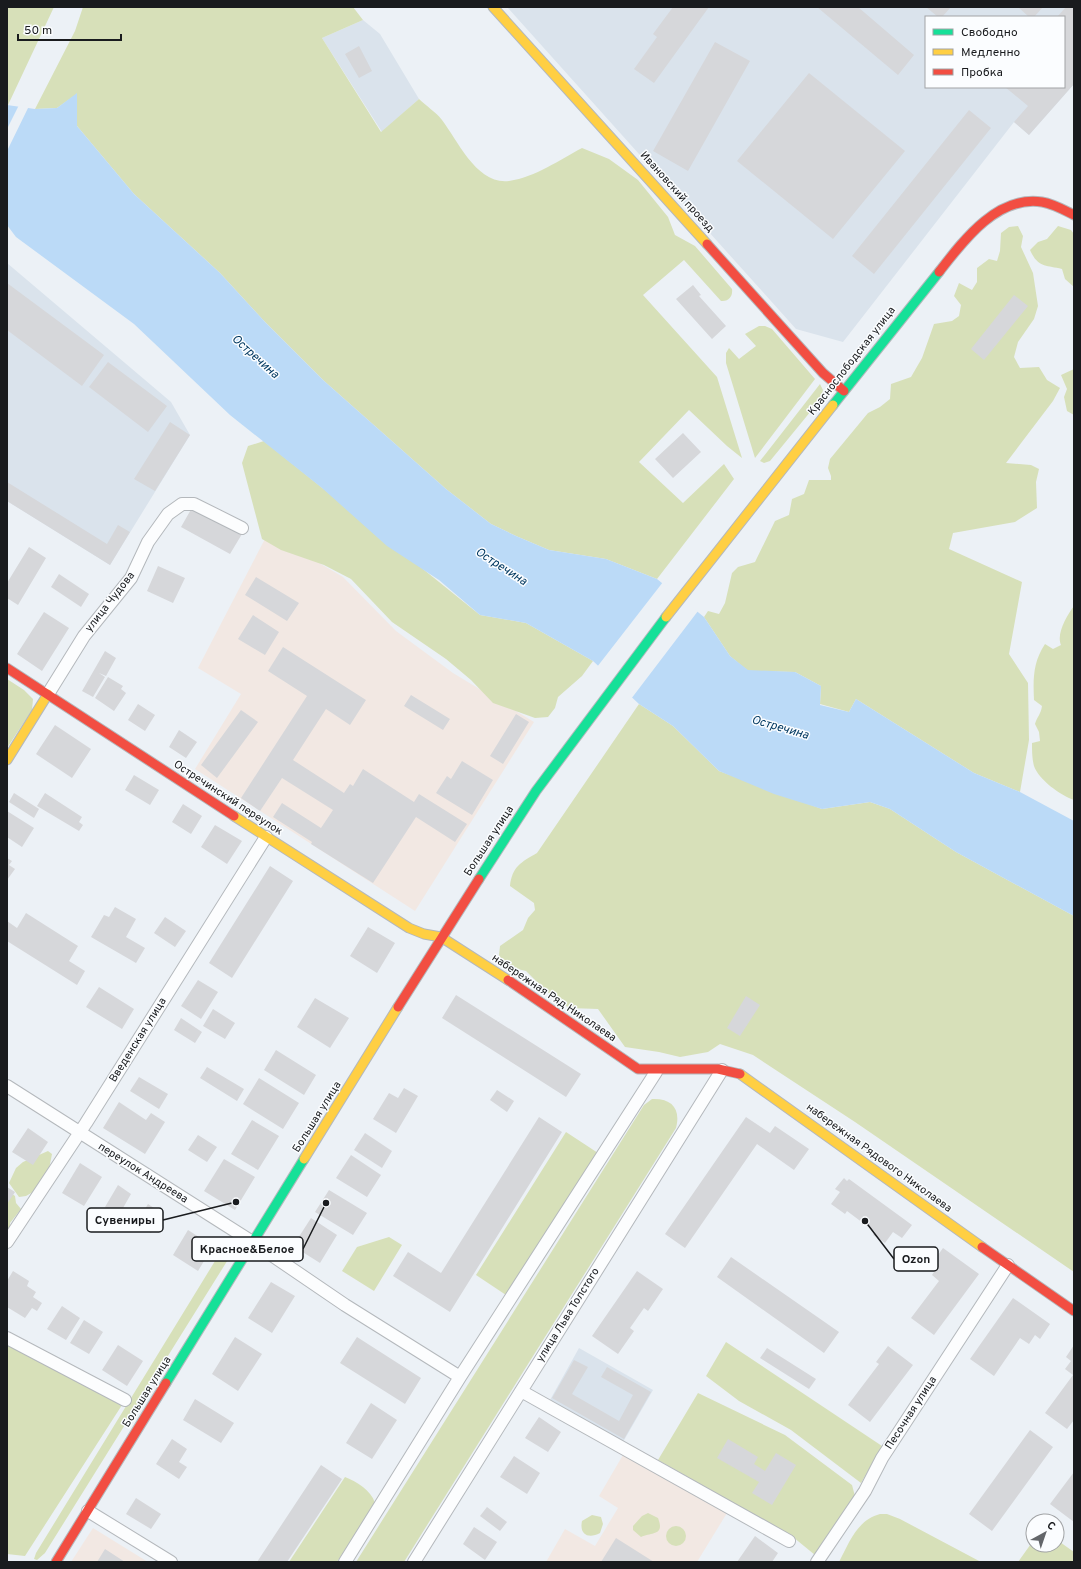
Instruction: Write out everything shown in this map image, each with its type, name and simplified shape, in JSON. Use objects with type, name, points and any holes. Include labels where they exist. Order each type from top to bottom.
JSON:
[{"type":"street","name":"Ивановский проезд","points":[[493,7],[823,373],[844,391]]},
{"type":"street","name":"Краснослободская улица","points":[[609,690],[963,241],[981,224],[1008,206],[1023,202],[1038,201],[1047,203],[1064,209],[1074,215]]},
{"type":"street","name":"улица Чудова","points":[[7,760],[84,636],[131,578],[148,542],[168,514],[182,504],[194,504],[242,528]]},
{"type":"street","name":"Остречинский переулок","points":[[7,668],[266,837],[409,928],[424,934],[441,937]]},
{"type":"street","name":"Большая улица","points":[[56,1562],[441,937],[536,791],[609,690]]},
{"type":"street","name":"Введенская улица","points":[[7,1242],[80,1132],[266,837]]},
{"type":"street","name":"набережная Ряд Николаева","points":[[441,937],[638,1069],[656,1072]]},
{"type":"street","name":"набережная Рядового Николаева","points":[[656,1072],[722,1070],[744,1075],[1074,1312]]},
{"type":"street","name":"улица Льва Толстого","points":[[414,1562],[722,1070]]},
{"type":"street","points":[[345,1562],[460,1377],[656,1072]]},
{"type":"street","name":"переулок Андреева","points":[[7,1086],[254,1242],[345,1304],[460,1377]]},
{"type":"street","name":"Песочная улица","points":[[817,1562],[865,1491],[882,1458],[1008,1265]]},
{"type":"street","points":[[7,1338],[125,1400]]},
{"type":"street","points":[[521,1391],[789,1541]]},
{"type":"street","points":[[88,1511],[171,1562]]},
{"type":"shaded area","points":[[507,7],[1074,7],[1074,84],[1029,135],[1014,122],[843,342],[796,329]]},
{"type":"shaded area","points":[[363,20],[380,34],[419,99],[382,132],[322,38]]},
{"type":"shaded area","points":[[7,263],[171,402],[190,435],[110,565],[7,501]]},
{"type":"shaded area","points":[[268,533],[343,577],[396,631],[453,673],[534,722],[415,911],[195,769],[241,694],[198,668]]},
{"type":"shaded area","points":[[579,1348],[653,1390],[623,1442],[550,1400]]},
{"type":"shaded area","points":[[623,1455],[727,1513],[697,1562],[546,1562],[565,1529],[595,1546],[618,1508],[599,1496]]},
{"type":"shaded area","points":[[93,1528],[148,1562],[71,1562]]},
{"type":"green space","points":[[7,7],[54,7],[8,105],[7,105]]},
{"type":"green space","points":[[83,7],[353,7],[363,20],[322,38],[381,132],[419,99],[440,117],[462,150],[478,169],[487,176],[498,180],[509,181],[519,179],[547,168],[582,148],[609,159],[638,180],[668,217],[675,235],[695,246],[732,289],[730,298],[726,301],[721,301],[684,260],[643,295],[717,377],[742,458],[689,410],[639,462],[683,503],[724,464],[734,479],[657,579],[606,559],[549,550],[491,524],[446,489],[323,380],[265,322],[220,273],[134,194],[77,126],[77,94],[57,108],[35,109],[75,31]]},
{"type":"green space","points":[[1018,226],[1023,236],[1021,247],[1033,273],[1038,306],[1034,319],[1018,342],[1014,357],[1020,368],[1039,367],[1047,380],[1060,388],[1053,401],[1006,463],[1031,465],[1039,469],[1036,482],[1037,508],[1015,522],[953,533],[949,549],[1022,582],[1009,654],[1028,683],[1029,740],[1020,792],[974,773],[856,699],[849,712],[820,704],[821,686],[795,672],[748,671],[730,656],[704,617],[708,611],[719,614],[725,603],[732,573],[738,567],[755,562],[775,521],[789,515],[792,499],[804,494],[809,480],[831,480],[828,468],[830,459],[868,413],[880,407],[890,399],[891,384],[911,377],[922,358],[934,324],[952,321],[959,316],[961,305],[954,296],[959,283],[972,290],[977,282],[977,268],[989,259],[997,261],[1000,251],[1001,233],[1009,227]]},
{"type":"green space","points":[[1058,226],[1071,230],[1074,234],[1074,287],[1065,279],[1062,269],[1039,263],[1030,250],[1038,242],[1047,239]]},
{"type":"green space","points":[[759,326],[765,326],[772,329],[815,379],[755,458],[726,363],[726,353],[729,348],[739,359],[756,346],[745,334]]},
{"type":"green space","points":[[1074,369],[1074,415],[1067,411],[1064,397],[1067,389],[1061,375]]},
{"type":"green space","points":[[820,384],[823,390],[820,400],[770,461],[764,463],[760,461]]},
{"type":"green space","points":[[264,441],[480,615],[526,623],[593,661],[582,676],[558,697],[555,708],[548,717],[535,718],[493,703],[471,680],[446,659],[392,622],[351,579],[324,565],[281,550],[262,539],[242,463],[248,446]]},
{"type":"green space","points":[[1074,606],[1074,800],[1057,791],[1040,777],[1034,766],[1032,757],[1032,743],[1040,741],[1039,732],[1035,724],[1042,706],[1034,700],[1034,678],[1038,657],[1045,644],[1053,649],[1061,645],[1061,630],[1065,619]]},
{"type":"green space","points":[[7,679],[24,690],[33,699],[32,710],[7,748]]},
{"type":"green space","points":[[639,704],[673,726],[719,771],[822,809],[870,802],[890,809],[956,852],[1074,916],[1074,1272],[855,1122],[753,1055],[720,1044],[708,1052],[680,1057],[625,1047],[598,1009],[569,1008],[546,991],[526,971],[505,966],[499,955],[500,946],[523,930],[528,918],[535,910],[534,903],[510,886],[515,870],[522,862],[537,853]]},
{"type":"green space","points":[[652,1099],[665,1100],[673,1106],[677,1115],[676,1128],[404,1562],[356,1562],[644,1105]]},
{"type":"green space","points":[[566,1132],[598,1153],[506,1295],[476,1275]]},
{"type":"green space","points":[[48,1151],[52,1154],[49,1169],[33,1192],[26,1196],[19,1197],[9,1183],[16,1168],[23,1162]]},
{"type":"green space","points":[[7,1190],[15,1196],[16,1203],[21,1209],[10,1223],[11,1229],[7,1233]]},
{"type":"green space","points":[[389,1237],[402,1245],[374,1291],[342,1271],[357,1247]]},
{"type":"green space","points":[[222,1255],[229,1255],[229,1258],[45,1553],[37,1560],[34,1559],[36,1553],[215,1261]]},
{"type":"green space","points":[[726,1342],[882,1446],[861,1483],[791,1430],[739,1401],[706,1376]]},
{"type":"green space","points":[[7,1344],[122,1405],[25,1556],[7,1554]]},
{"type":"green space","points":[[698,1393],[785,1435],[852,1485],[856,1500],[815,1555],[793,1537],[658,1460]]},
{"type":"green space","points":[[345,1477],[367,1490],[375,1503],[337,1562],[289,1562]]},
{"type":"green space","points":[[648,1513],[658,1518],[660,1528],[659,1531],[641,1537],[633,1530],[633,1526],[642,1516]]},
{"type":"green space","points":[[880,1514],[887,1514],[900,1519],[981,1562],[839,1562],[850,1540],[865,1521]]},
{"type":"green space","points":[[592,1515],[601,1517],[603,1524],[600,1533],[589,1536],[583,1533],[581,1526],[582,1521]]},
{"type":"green space","points":[[676,1526],[683,1529],[686,1536],[683,1543],[676,1546],[669,1543],[666,1536],[669,1529]]},
{"type":"green space","points":[[1065,1546],[1074,1552],[1074,1562],[1018,1562],[1025,1552],[1065,1553]]},
{"type":"water","name":"Остречина","points":[[77,93],[77,126],[134,194],[220,273],[265,322],[323,380],[446,489],[491,524],[549,550],[606,559],[657,579],[704,617],[730,656],[748,670],[795,672],[821,686],[820,705],[849,712],[856,699],[974,773],[1020,792],[1074,821],[1074,916],[956,852],[890,809],[870,802],[822,809],[774,794],[719,771],[673,726],[639,704],[593,661],[526,623],[480,615],[439,580],[387,546],[322,488],[230,415],[134,324],[16,237],[7,225],[7,105],[35,109],[57,108]]},
{"type":"pier","points":[[19,105],[29,106],[7,151],[7,129]]},
{"type":"pier","points":[[663,582],[698,611],[631,699],[597,667]]},
{"type":"building","points":[[673,7],[709,7],[654,83],[634,69],[657,37],[653,34]]},
{"type":"building","points":[[817,7],[858,7],[914,55],[898,75]]},
{"type":"building","points":[[926,7],[951,7],[943,16],[937,16]]},
{"type":"building","points":[[1018,7],[1043,7],[1035,16],[1028,16]]},
{"type":"building","points":[[1066,7],[1074,7],[1074,84],[1029,135],[1014,122],[1028,106],[1006,88],[1065,88],[1065,16],[1058,16]]},
{"type":"building","points":[[715,42],[750,61],[688,171],[653,151]]},
{"type":"building","points":[[359,46],[372,71],[359,78],[345,54]]},
{"type":"building","points":[[809,73],[905,151],[833,239],[737,161]]},
{"type":"building","points":[[969,110],[991,128],[874,274],[852,256]]},
{"type":"building","points":[[7,283],[104,355],[82,386],[7,330]]},
{"type":"building","points":[[693,285],[701,295],[699,296],[726,326],[712,339],[676,299]]},
{"type":"building","points":[[1014,295],[1028,306],[984,360],[971,349]]},
{"type":"building","points":[[108,362],[167,406],[148,432],[89,387]]},
{"type":"building","points":[[170,422],[190,435],[155,491],[134,479]]},
{"type":"building","points":[[683,433],[701,452],[673,478],[655,459]]},
{"type":"building","points":[[7,482],[107,544],[118,525],[130,532],[110,565],[7,501]]},
{"type":"building","points":[[193,506],[242,534],[230,554],[181,527]]},
{"type":"building","points":[[29,547],[46,558],[18,605],[7,598],[7,583]]},
{"type":"building","points":[[158,566],[185,578],[173,603],[147,591]]},
{"type":"building","points":[[59,574],[89,594],[81,607],[51,587]]},
{"type":"building","points":[[256,577],[299,603],[287,621],[245,595]]},
{"type":"building","points":[[44,612],[69,628],[42,671],[17,654]]},
{"type":"building","points":[[253,615],[279,632],[265,655],[238,639]]},
{"type":"building","points":[[283,647],[366,700],[350,725],[326,709],[293,760],[344,793],[350,784],[353,786],[363,769],[414,802],[419,794],[467,824],[455,842],[416,817],[373,883],[311,844],[312,842],[273,817],[282,803],[321,828],[333,810],[282,778],[260,811],[241,798],[307,696],[268,671]]},
{"type":"building","points":[[105,651],[116,658],[106,676],[99,673],[105,677],[93,697],[82,691]]},
{"type":"building","points":[[108,677],[123,686],[121,689],[126,693],[114,711],[95,698]]},
{"type":"building","points":[[411,695],[450,719],[443,730],[404,706]]},
{"type":"building","points":[[138,704],[155,715],[145,731],[128,720]]},
{"type":"building","points":[[241,710],[258,722],[217,778],[201,765]]},
{"type":"building","points":[[516,714],[529,722],[503,764],[490,756]]},
{"type":"building","points":[[55,725],[91,749],[72,778],[36,754]]},
{"type":"building","points":[[179,730],[197,742],[186,758],[169,747]]},
{"type":"building","points":[[462,761],[493,780],[472,815],[436,793],[447,776],[451,779]]},
{"type":"building","points":[[134,775],[159,790],[150,805],[125,790]]},
{"type":"building","points":[[14,793],[39,809],[34,818],[9,802]]},
{"type":"building","points":[[45,793],[82,817],[79,822],[83,825],[79,831],[37,806]]},
{"type":"building","points":[[183,804],[202,816],[191,834],[172,822]]},
{"type":"building","points":[[7,811],[34,828],[22,847],[7,837]]},
{"type":"building","points":[[215,825],[242,841],[227,864],[201,847]]},
{"type":"building","points":[[7,858],[12,861],[9,865],[15,869],[7,880]]},
{"type":"building","points":[[270,866],[293,881],[232,978],[209,963]]},
{"type":"building","points":[[115,907],[136,919],[126,937],[145,948],[136,963],[91,937],[104,915],[109,917]]},
{"type":"building","points":[[26,913],[78,946],[69,961],[85,971],[77,985],[7,941],[7,921],[17,928]]},
{"type":"building","points":[[165,917],[186,931],[175,947],[154,933]]},
{"type":"building","points":[[368,927],[395,943],[377,973],[350,956]]},
{"type":"building","points":[[198,980],[218,992],[201,1019],[181,1006]]},
{"type":"building","points":[[99,987],[134,1009],[122,1029],[86,1007]]},
{"type":"building","points":[[456,995],[581,1074],[566,1097],[442,1018]]},
{"type":"building","points":[[746,996],[760,1005],[740,1036],[727,1028]]},
{"type":"building","points":[[315,998],[349,1018],[330,1048],[297,1027]]},
{"type":"building","points":[[213,1009],[235,1023],[225,1039],[203,1026]]},
{"type":"building","points":[[181,1018],[202,1032],[195,1043],[174,1030]]},
{"type":"building","points":[[276,1050],[316,1075],[304,1095],[264,1070]]},
{"type":"building","points":[[207,1067],[244,1089],[237,1101],[200,1078]]},
{"type":"building","points":[[139,1077],[168,1094],[159,1109],[130,1091]]},
{"type":"building","points":[[259,1078],[299,1103],[283,1129],[243,1104]]},
{"type":"building","points":[[404,1088],[418,1096],[396,1133],[373,1119],[389,1093],[398,1098]]},
{"type":"building","points":[[497,1090],[514,1101],[507,1112],[490,1100]]},
{"type":"building","points":[[119,1102],[146,1120],[151,1113],[165,1122],[145,1154],[103,1128]]},
{"type":"building","points":[[539,1117],[562,1132],[450,1312],[393,1276],[408,1252],[441,1273]]},
{"type":"building","points":[[746,1117],[770,1133],[775,1126],[809,1149],[794,1170],[757,1144],[685,1248],[665,1234]]},
{"type":"building","points":[[252,1120],[279,1136],[258,1170],[231,1154]]},
{"type":"building","points":[[28,1128],[48,1142],[33,1165],[12,1152]]},
{"type":"building","points":[[365,1133],[392,1151],[382,1168],[354,1150]]},
{"type":"building","points":[[198,1135],[217,1147],[207,1162],[188,1150]]},
{"type":"building","points":[[351,1155],[381,1175],[367,1197],[336,1178]]},
{"type":"building","points":[[224,1159],[255,1177],[235,1210],[204,1191]]},
{"type":"building","points":[[80,1163],[102,1177],[84,1206],[62,1193]]},
{"type":"building","points":[[844,1178],[847,1181],[849,1179],[912,1225],[902,1238],[893,1232],[885,1243],[873,1235],[875,1232],[847,1211],[845,1214],[831,1204],[840,1192],[835,1189]]},
{"type":"building","points":[[118,1185],[131,1194],[119,1215],[105,1207]]},
{"type":"building","points":[[7,1187],[15,1192],[7,1204]]},
{"type":"building","points":[[329,1190],[367,1213],[353,1235],[315,1212]]},
{"type":"building","points":[[148,1204],[163,1214],[151,1233],[136,1224]]},
{"type":"building","points":[[311,1218],[337,1235],[320,1263],[293,1246]]},
{"type":"building","points":[[188,1230],[213,1246],[198,1271],[173,1255]]},
{"type":"building","points":[[943,1248],[979,1274],[934,1335],[911,1318],[939,1281],[932,1275],[938,1266],[933,1262]]},
{"type":"building","points":[[731,1257],[839,1332],[824,1353],[717,1277]]},
{"type":"building","points":[[13,1271],[29,1281],[27,1286],[36,1292],[33,1297],[42,1303],[37,1311],[32,1308],[25,1318],[7,1307],[7,1281]]},
{"type":"building","points":[[637,1271],[663,1289],[648,1311],[644,1308],[630,1328],[634,1331],[618,1354],[592,1336]]},
{"type":"building","points":[[271,1282],[295,1296],[272,1333],[248,1318]]},
{"type":"building","points":[[1013,1298],[1050,1324],[1040,1339],[1035,1335],[1029,1344],[1020,1338],[994,1376],[970,1359]]},
{"type":"building","points":[[62,1306],[80,1318],[66,1340],[47,1329]]},
{"type":"building","points":[[84,1320],[103,1332],[89,1354],[70,1343]]},
{"type":"building","points":[[235,1337],[262,1354],[238,1391],[212,1374]]},
{"type":"building","points":[[357,1337],[421,1378],[405,1404],[340,1363]]},
{"type":"building","points":[[118,1345],[143,1361],[127,1386],[102,1370]]},
{"type":"building","points":[[1074,1345],[1074,1420],[1067,1429],[1045,1413],[1073,1375],[1065,1369],[1071,1361],[1066,1357]]},
{"type":"building","points":[[888,1346],[913,1365],[870,1422],[848,1405],[879,1364],[876,1362]]},
{"type":"building","points":[[767,1348],[816,1379],[809,1389],[760,1358]]},
{"type":"building","points":[[574,1360],[588,1367],[572,1394],[619,1421],[633,1395],[601,1377],[607,1367],[651,1392],[624,1439],[552,1398]]},
{"type":"building","points":[[195,1399],[234,1423],[221,1443],[183,1420]]},
{"type":"building","points":[[371,1403],[397,1420],[372,1459],[346,1443]]},
{"type":"building","points":[[539,1417],[561,1432],[548,1452],[525,1438]]},
{"type":"building","points":[[1030,1430],[1053,1447],[992,1531],[969,1514]]},
{"type":"building","points":[[172,1439],[187,1449],[179,1462],[187,1467],[179,1479],[156,1464]]},
{"type":"building","points":[[728,1439],[758,1457],[754,1464],[765,1471],[776,1453],[796,1465],[772,1505],[752,1493],[759,1482],[717,1458]]},
{"type":"building","points":[[514,1456],[540,1473],[527,1494],[500,1477]]},
{"type":"building","points":[[321,1465],[342,1479],[287,1562],[257,1562]]},
{"type":"building","points":[[1074,1472],[1074,1522],[1065,1515],[1065,1513],[1062,1513],[1050,1504]]},
{"type":"building","points":[[136,1498],[161,1514],[151,1529],[126,1514]]},
{"type":"building","points":[[487,1507],[507,1522],[500,1531],[480,1516]]},
{"type":"building","points":[[474,1527],[497,1542],[485,1560],[463,1544]]},
{"type":"building","points":[[755,1536],[778,1553],[772,1562],[737,1562]]},
{"type":"building","points":[[616,1538],[654,1562],[601,1562]]},
{"type":"building","points":[[105,1549],[125,1562],[97,1562]]},
{"type":"traffic: fast","points":[[833,405],[939,272]]},
{"type":"traffic: fast","points":[[479,879],[536,791],[666,617]]},
{"type":"traffic: fast","points":[[166,1383],[304,1159]]},
{"type":"traffic: slow","points":[[493,7],[707,244]]},
{"type":"traffic: slow","points":[[666,617],[833,405]]},
{"type":"traffic: slow","points":[[7,760],[48,694]]},
{"type":"traffic: slow","points":[[234,816],[409,928],[424,934],[441,937],[508,980]]},
{"type":"traffic: slow","points":[[304,1159],[398,1007]]},
{"type":"traffic: slow","points":[[740,1074],[982,1247]]},
{"type":"traffic: jam","points":[[939,272],[970,234],[996,213],[1010,206],[1026,202],[1042,202],[1074,215]]},
{"type":"traffic: jam","points":[[707,244],[823,373],[844,391]]},
{"type":"traffic: jam","points":[[7,668],[234,816]]},
{"type":"traffic: jam","points":[[398,1007],[479,879]]},
{"type":"traffic: jam","points":[[508,980],[638,1069],[718,1069],[740,1074]]},
{"type":"traffic: jam","points":[[982,1247],[1074,1311]]},
{"type":"traffic: jam","points":[[56,1562],[166,1383]]},
{"type":"place","name":"Сувениры","points":[[236,1202]]},
{"type":"place","name":"Красное&Белое","points":[[326,1203]]},
{"type":"place","name":"Ozon","points":[[865,1221]]}]
